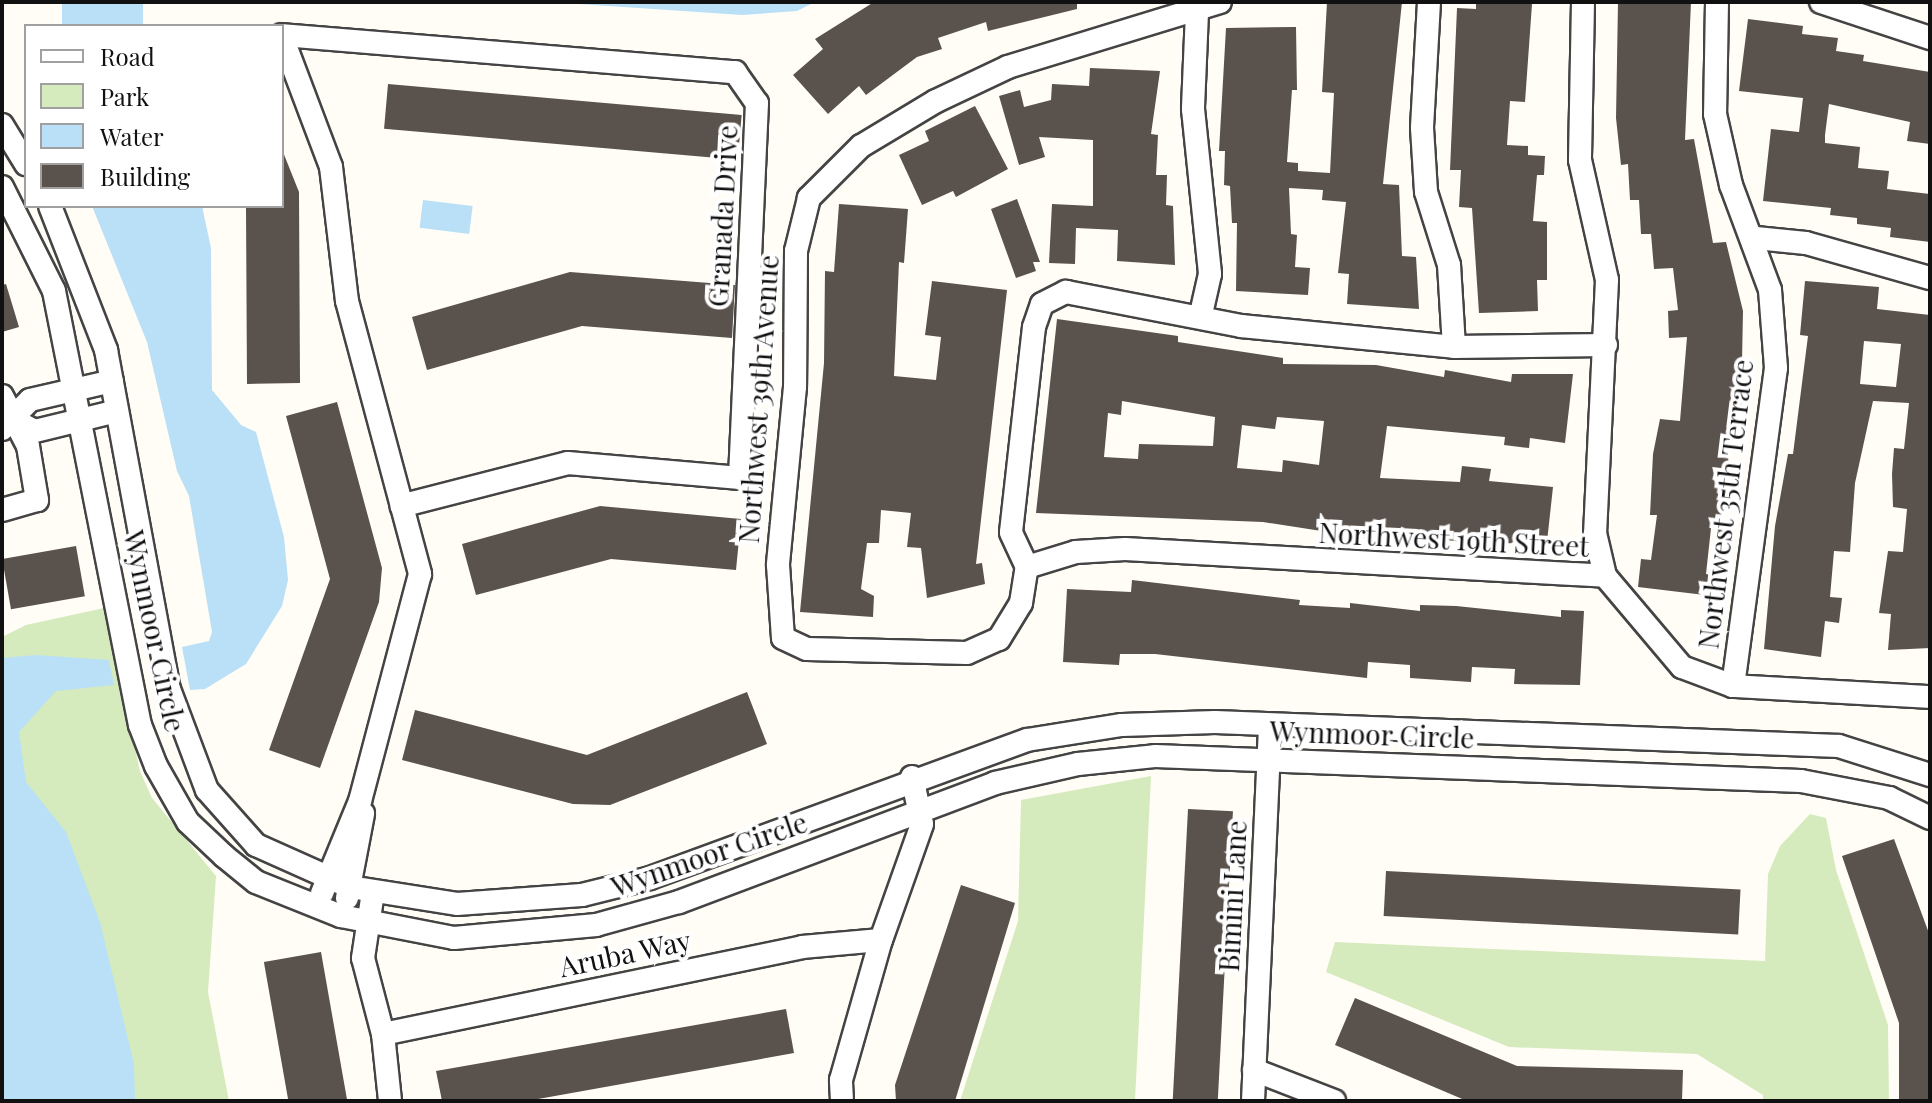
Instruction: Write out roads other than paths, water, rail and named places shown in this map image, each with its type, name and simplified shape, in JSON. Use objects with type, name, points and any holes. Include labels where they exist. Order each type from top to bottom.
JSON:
[{"type":"street","name":"Northwest 39th Avenue","points":[[1027,567],[1021,603],[999,639],[967,653],[807,649],[783,638],[778,565],[795,387],[796,251],[809,198],[831,173],[886,131],[1008,67],[1197,12],[1220,2]]},
{"type":"street","points":[[1429,2],[1422,128],[1426,192],[1449,265],[1454,347]]},
{"type":"street","points":[[1583,2],[1580,160],[1607,280],[1595,533],[1605,576]]},
{"type":"street","name":"Northwest 35th Terrace","points":[[1717,2],[1715,114],[1731,185],[1756,238],[1770,290],[1776,368],[1733,686]]},
{"type":"street","points":[[1821,2],[1930,38]]},
{"type":"street","points":[[1197,12],[1193,109],[1210,274],[1201,314]]},
{"type":"street","name":"Granada Drive","points":[[284,36],[735,72],[757,103],[740,478],[568,463],[401,506]]},
{"type":"street","name":"Granada Drive","points":[[284,41],[331,167],[347,301],[420,574],[360,801],[326,878],[317,908]]},
{"type":"street","points":[[2,125],[24,161]]},
{"type":"street","name":"Wynmoor Circle","points":[[2,187],[54,291],[140,725],[156,766],[188,822],[256,882],[341,916],[366,924],[454,938],[596,925],[679,902],[921,808],[1078,764],[1155,756],[1801,781],[1889,798],[1930,818]]},
{"type":"street","name":"Wynmoor Circle","points":[[51,208],[81,273],[112,381],[169,689],[207,790],[256,845],[350,887],[457,904],[582,895],[650,878],[912,777],[1027,740],[1122,725],[1270,725],[1839,746],[1930,775]]},
{"type":"street","points":[[1756,238],[1806,243],[1930,278]]},
{"type":"street","points":[[1027,567],[1011,532],[1034,327],[1042,304],[1066,292],[1201,314],[1241,326],[1454,347],[1606,345]]},
{"type":"street","points":[[9,425],[30,400],[112,381]]},
{"type":"street","points":[[2,396],[9,425],[28,446],[37,500],[2,510]]},
{"type":"street","points":[[9,425],[35,431],[117,411]]},
{"type":"street","name":"Northwest 19th Street","points":[[1027,567],[1076,552],[1125,549],[1605,576],[1682,667],[1733,686],[1930,697]]},
{"type":"street","name":"Bimini Lane","points":[[1253,1101],[1270,725]]},
{"type":"street","points":[[842,1101],[841,1080],[881,940],[914,856],[921,808],[912,777]]},
{"type":"street","name":"Granada Drive","points":[[341,916],[363,819],[360,801]]},
{"type":"street","points":[[373,892],[363,958],[383,1034],[390,1101]]},
{"type":"street","name":"Aruba Way","points":[[383,1034],[802,947],[881,940]]},
{"type":"street","points":[[1254,1070],[1334,1101]]},
{"type":"water","points":[[62,2],[143,2],[143,24],[62,24]]},
{"type":"water","points":[[549,2],[815,2],[797,11],[742,15]]},
{"type":"water","points":[[423,200],[473,206],[469,234],[420,228]]},
{"type":"water","points":[[93,208],[202,208],[211,248],[212,390],[241,425],[256,432],[284,537],[288,580],[282,606],[246,664],[205,689],[190,690],[182,647],[209,641],[212,632],[189,496],[177,471],[147,342]]},
{"type":"water","points":[[36,655],[109,660],[114,685],[56,691],[19,732],[26,782],[66,832],[100,922],[134,1064],[135,1101],[2,1101],[2,658]]}]
